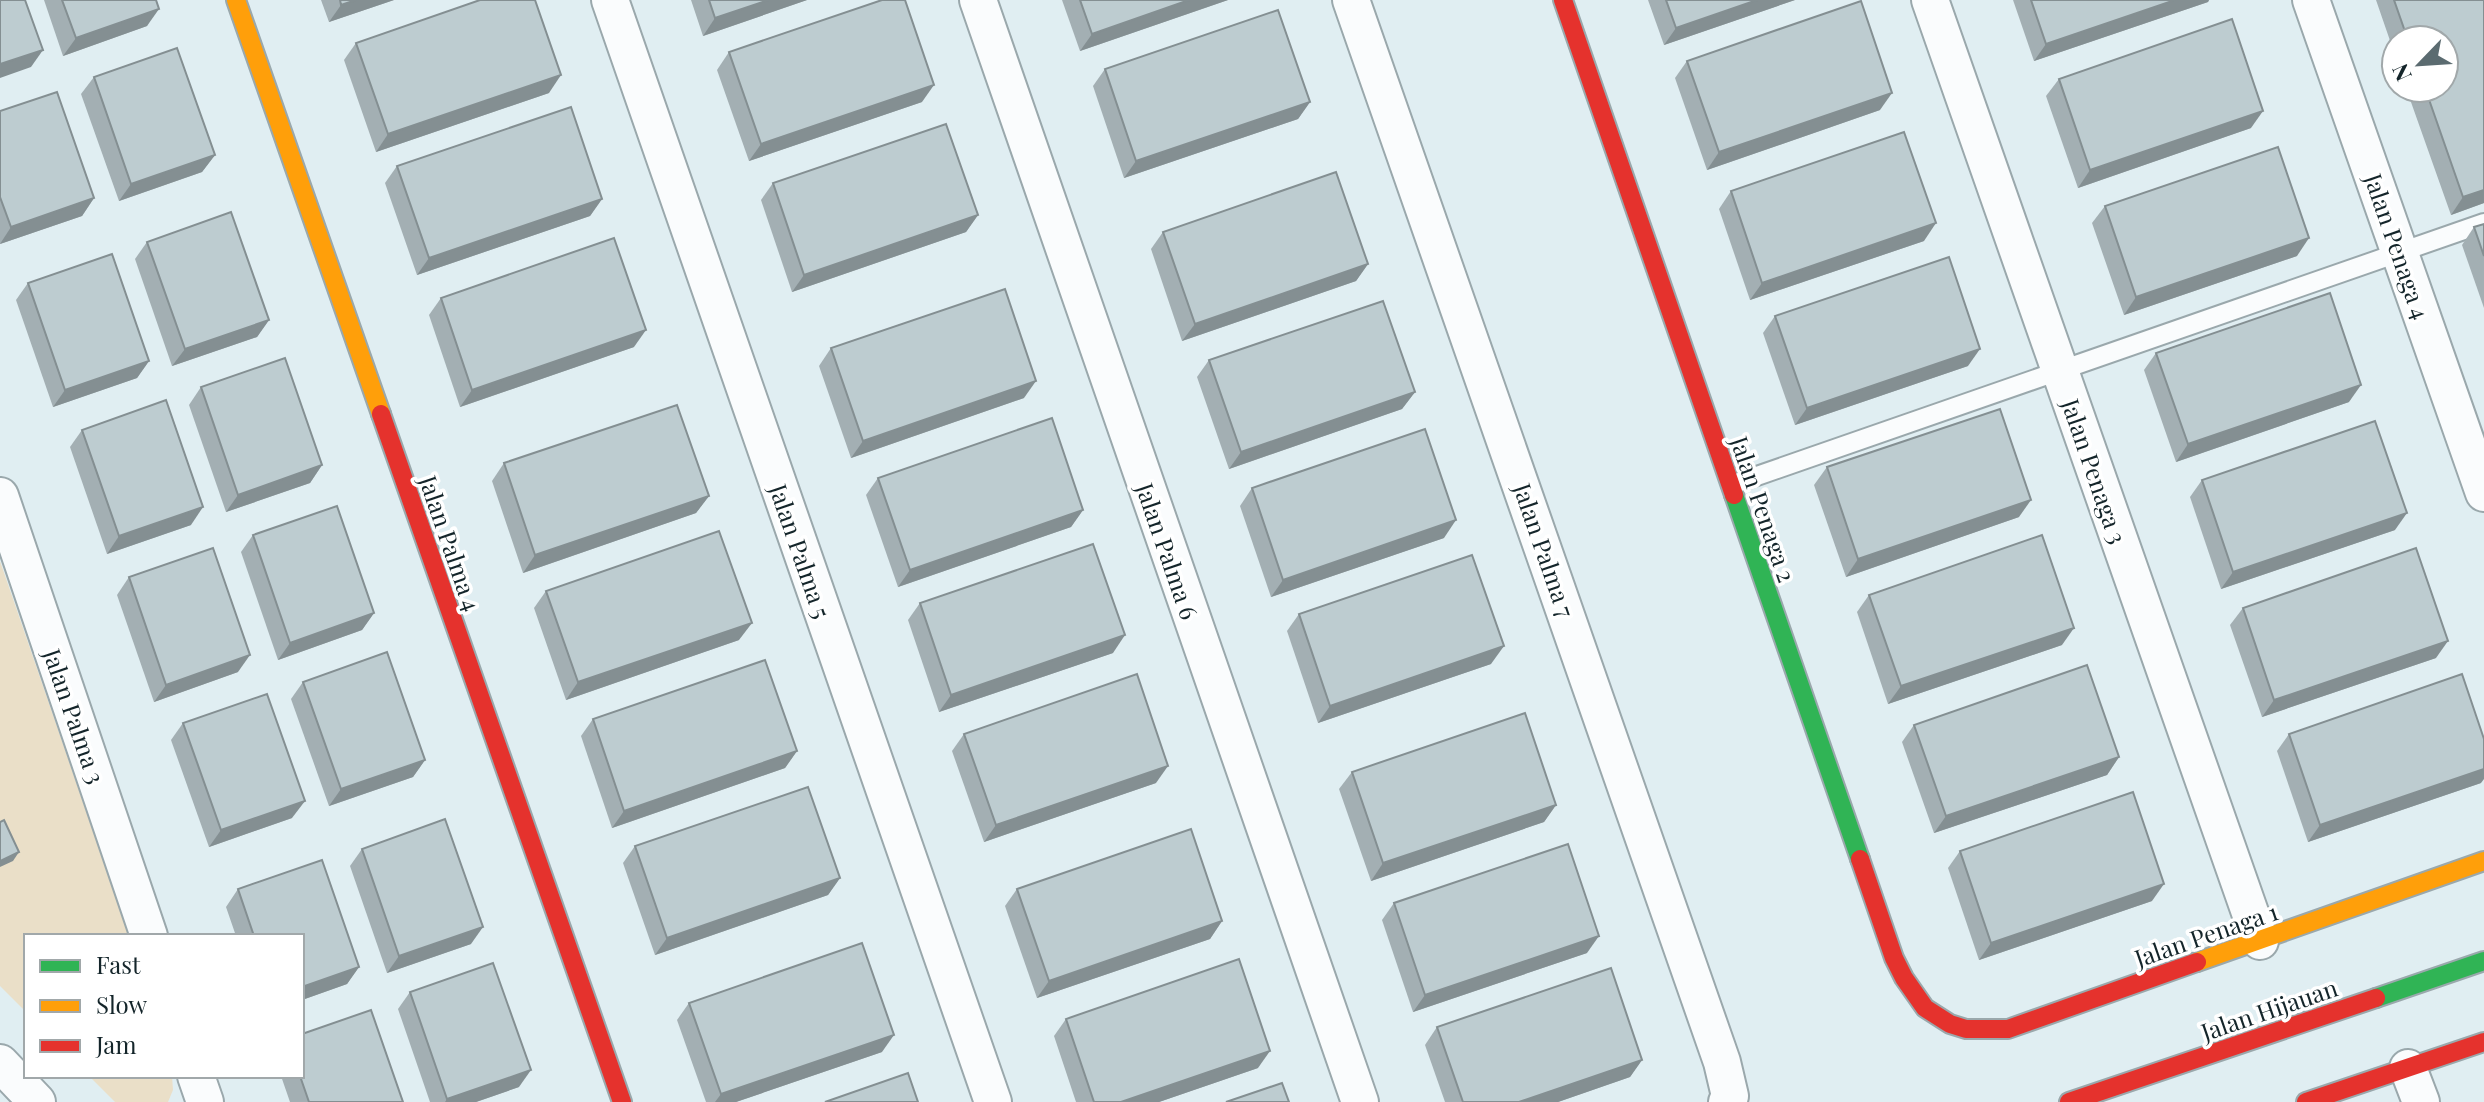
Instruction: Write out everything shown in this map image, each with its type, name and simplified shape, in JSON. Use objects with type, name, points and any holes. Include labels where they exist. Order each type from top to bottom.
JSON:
[{"type":"street","name":"Jalan Palma 4","points":[[236,0],[622,1102]]},
{"type":"street","name":"Jalan Palma 5","points":[[610,0],[993,1102]]},
{"type":"street","name":"Jalan Palma 6","points":[[978,0],[1360,1102]]},
{"type":"street","name":"Jalan Palma 7","points":[[1351,0],[1722,1062],[1730,1096],[1727,1102]]},
{"type":"street","name":"Jalan Penaga 2","points":[[1563,0],[1894,958],[1923,1006],[1940,1021]]},
{"type":"street","name":"Jalan Penaga 3","points":[[1930,0],[2260,941]]},
{"type":"street","name":"Jalan Penaga 4","points":[[2311,0],[2484,493]]},
{"type":"street","name":"Jalan Palma 3","points":[[0,496],[148,934]]},
{"type":"street","name":"Jalan Penaga 1","points":[[1940,1021],[1957,1028],[1979,1031],[2008,1029],[2484,861]]},
{"type":"street","name":"Jalan Hijauan","points":[[2069,1102],[2484,961]]},
{"type":"street","points":[[2308,1102],[2484,1042]]},
{"type":"street","points":[[0,1063],[37,1102]]},
{"type":"street","points":[[2408,1068],[2421,1102]]},
{"type":"street","points":[[197,1078],[205,1102]]},
{"type":"lane","points":[[1731,485],[2484,223]]},
{"type":"shaded area","points":[[0,561],[128,934],[24,934],[24,1010],[0,986]]},
{"type":"shaded area","points":[[91,1078],[172,1078],[173,1090],[168,1102],[115,1102]]},
{"type":"building","points":[[0,0],[25,0],[43,50],[0,64]]},
{"type":"building","points":[[62,0],[156,0],[159,9],[76,38]]},
{"type":"building","points":[[480,0],[535,0],[561,75],[388,134],[356,43]]},
{"type":"building","points":[[709,0],[769,0],[715,18]]},
{"type":"building","points":[[882,0],[905,0],[934,85],[761,144],[729,52]]},
{"type":"building","points":[[1080,0],[1189,0],[1092,34]]},
{"type":"building","points":[[1666,0],[1757,0],[1676,28]]},
{"type":"building","points":[[2031,0],[2175,0],[2046,44]]},
{"type":"building","points":[[2394,0],[2484,0],[2484,190],[2463,197],[2431,104],[2460,104],[2460,24],[2402,24]]},
{"type":"building","points":[[1861,1],[1892,93],[1719,152],[1687,61]]},
{"type":"building","points":[[1278,10],[1310,102],[1136,161],[1105,69]]},
{"type":"building","points":[[2232,19],[2263,111],[2090,170],[2059,79]]},
{"type":"building","points":[[177,48],[215,155],[131,184],[94,77]]},
{"type":"building","points":[[57,92],[94,198],[11,227],[0,197],[0,111]]},
{"type":"building","points":[[571,107],[602,199],[429,258],[397,166]]},
{"type":"building","points":[[946,124],[978,215],[804,275],[773,183]]},
{"type":"building","points":[[1904,132],[1936,223],[1762,283],[1731,191]]},
{"type":"building","points":[[2278,147],[2309,238],[2136,297],[2105,206]]},
{"type":"building","points":[[1336,172],[1368,264],[1195,324],[1163,232]]},
{"type":"building","points":[[231,212],[269,320],[185,349],[147,242]]},
{"type":"building","points":[[2484,224],[2484,256],[2474,227]]},
{"type":"building","points":[[614,238],[646,330],[472,390],[441,298]]},
{"type":"building","points":[[112,254],[149,361],[65,390],[28,283]]},
{"type":"building","points":[[1949,257],[1980,349],[1807,408],[1775,316]]},
{"type":"building","points":[[1005,289],[1036,381],[863,441],[831,348]]},
{"type":"building","points":[[2330,293],[2361,385],[2188,444],[2156,353]]},
{"type":"building","points":[[1383,301],[1415,392],[1241,452],[1209,360]]},
{"type":"building","points":[[285,358],[322,465],[238,495],[201,387]]},
{"type":"building","points":[[166,400],[203,507],[119,536],[82,430]]},
{"type":"building","points":[[677,405],[709,496],[535,555],[504,463]]},
{"type":"building","points":[[2000,409],[2031,500],[1858,559],[1827,467]]},
{"type":"building","points":[[1052,418],[1083,510],[910,570],[878,478]]},
{"type":"building","points":[[2375,421],[2407,513],[2233,572],[2202,480]]},
{"type":"building","points":[[1425,429],[1456,520],[1283,580],[1252,488]]},
{"type":"building","points":[[337,506],[374,613],[290,643],[253,535]]},
{"type":"building","points":[[719,531],[752,623],[578,682],[546,591]]},
{"type":"building","points":[[2042,535],[2074,628],[1901,686],[1869,595]]},
{"type":"building","points":[[1093,544],[1125,635],[951,695],[920,603]]},
{"type":"building","points":[[213,548],[250,655],[166,685],[129,577]]},
{"type":"building","points":[[2416,548],[2448,641],[2274,700],[2243,608]]},
{"type":"building","points":[[1472,555],[1504,646],[1330,706],[1299,614]]},
{"type":"building","points":[[387,652],[425,760],[341,789],[303,682]]},
{"type":"building","points":[[765,660],[797,751],[624,811],[593,719]]},
{"type":"building","points":[[2087,665],[2119,757],[1946,816],[1914,725]]},
{"type":"building","points":[[1137,674],[1168,766],[996,825],[964,734]]},
{"type":"building","points":[[2462,674],[2484,739],[2484,769],[2320,825],[2289,734]]},
{"type":"building","points":[[267,694],[305,801],[221,830],[183,723]]},
{"type":"building","points":[[1525,713],[1556,805],[1383,863],[1352,772]]},
{"type":"building","points":[[808,787],[840,878],[667,938],[635,846]]},
{"type":"building","points":[[2133,792],[2164,884],[1991,943],[1960,851]]},
{"type":"building","points":[[445,819],[483,927],[399,956],[362,849]]},
{"type":"building","points":[[4,820],[19,852],[0,861],[0,822]]},
{"type":"building","points":[[1191,829],[1222,921],[1049,981],[1017,889]]},
{"type":"building","points":[[1568,844],[1599,936],[1425,995],[1394,903]]},
{"type":"building","points":[[322,860],[359,967],[304,986],[304,934],[253,934],[238,889]]},
{"type":"building","points":[[862,943],[894,1035],[721,1094],[689,1003]]},
{"type":"building","points":[[1239,959],[1270,1051],[1121,1102],[1094,1102],[1066,1019]]},
{"type":"building","points":[[493,963],[531,1070],[447,1099],[410,992]]},
{"type":"building","points":[[1611,968],[1642,1060],[1519,1102],[1463,1102],[1437,1027]]},
{"type":"building","points":[[371,1010],[403,1102],[309,1102],[301,1078],[304,1078],[304,1033]]},
{"type":"building","points":[[908,1073],[918,1102],[825,1102]]},
{"type":"building","points":[[1282,1083],[1289,1102],[1226,1102]]},
{"type":"traffic: fast","points":[[1734,495],[1860,859]]},
{"type":"traffic: fast","points":[[2376,998],[2484,961]]},
{"type":"traffic: slow","points":[[236,0],[381,414]]},
{"type":"traffic: slow","points":[[2197,962],[2484,861]]},
{"type":"traffic: jam","points":[[1563,0],[1734,495]]},
{"type":"traffic: jam","points":[[381,414],[622,1102]]},
{"type":"traffic: jam","points":[[1860,859],[1894,958],[1904,978],[1925,1008],[1950,1024],[1966,1029],[2008,1029],[2197,962]]},
{"type":"traffic: jam","points":[[2069,1102],[2376,998]]},
{"type":"traffic: jam","points":[[2306,1102],[2484,1042]]}]
